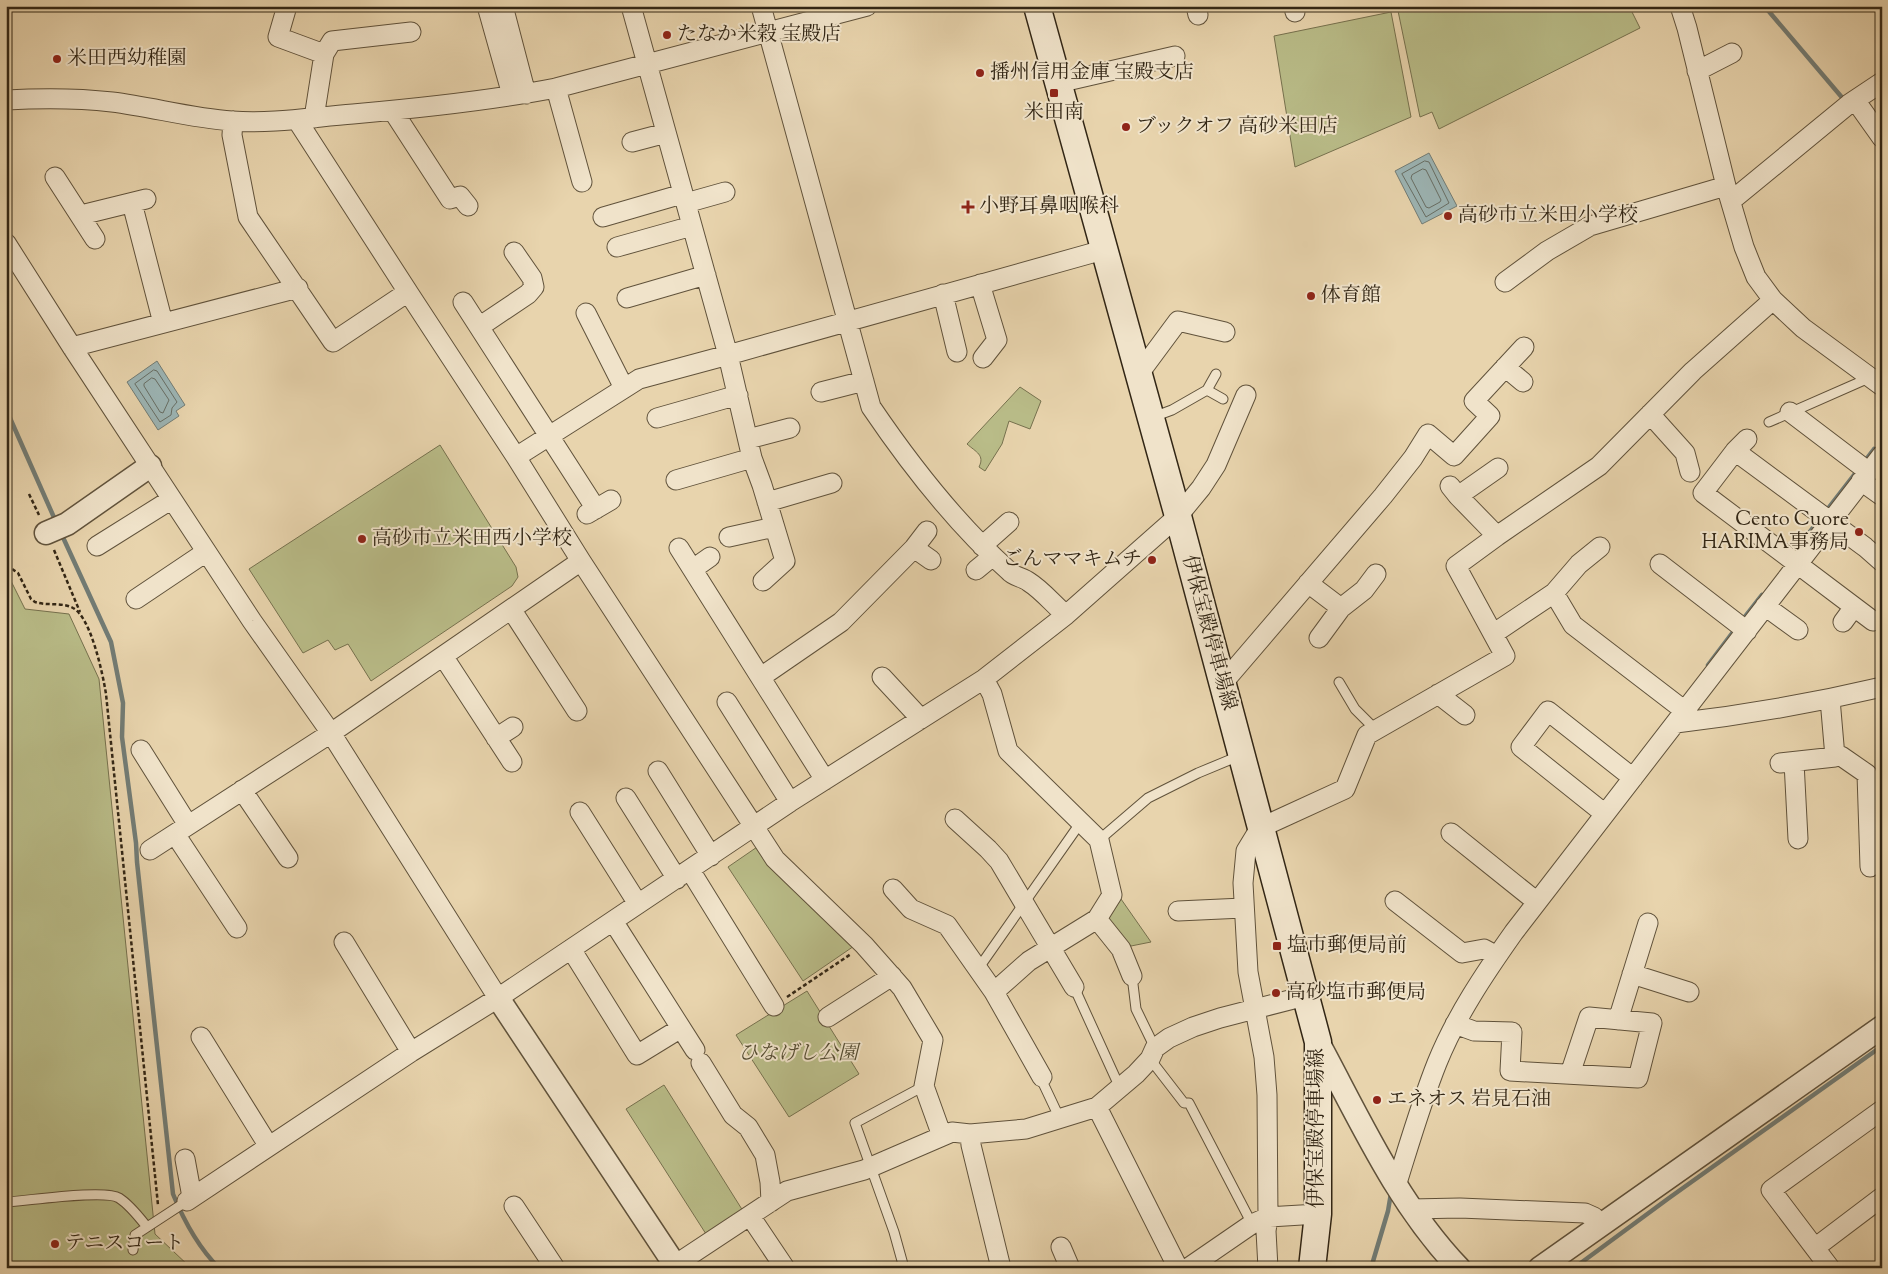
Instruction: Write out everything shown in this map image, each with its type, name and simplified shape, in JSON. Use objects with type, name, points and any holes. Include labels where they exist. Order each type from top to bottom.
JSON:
[{"type":"main road","name":"伊保宝殿停車場線","points":[[1037,6],[1178,516],[1318,1042],[1318,1214],[1312,1268]]},
{"type":"street","points":[[287,6],[278,37],[324,54]]},
{"type":"street","points":[[487,6],[519,95]]},
{"type":"street","points":[[503,6],[519,95]]},
{"type":"street","points":[[631,6],[728,356],[752,458],[785,561],[763,581]]},
{"type":"street","points":[[761,6],[871,407],[934,494],[987,551],[1011,574],[1029,582],[1066,615]]},
{"type":"street","points":[[6,100],[112,102],[174,114],[233,121],[306,119],[394,111],[519,95],[556,88],[867,6]]},
{"type":"street","points":[[1680,6],[1728,194],[1744,247],[1756,277],[1773,300],[1803,328],[1876,382]]},
{"type":"street","points":[[412,32],[332,41],[324,54],[306,119],[408,292],[754,828],[781,864],[864,945],[902,988],[933,1040],[924,1086],[942,1136]]},
{"type":"street","points":[[1697,71],[1732,53]]},
{"type":"street","points":[[1058,83],[1175,56]]},
{"type":"street","points":[[1505,282],[1547,251],[1590,226],[1728,194],[1882,82]]},
{"type":"street","points":[[556,88],[582,182]]},
{"type":"street","points":[[1855,100],[1882,138]]},
{"type":"street","points":[[394,111],[439,191],[450,199],[460,196],[468,206]]},
{"type":"street","points":[[233,121],[232,136],[248,217],[333,342],[408,292]]},
{"type":"street","points":[[632,142],[666,133]]},
{"type":"street","points":[[55,177],[95,239]]},
{"type":"street","points":[[603,217],[672,197],[684,198],[725,192]]},
{"type":"street","points":[[80,215],[139,201],[163,323]]},
{"type":"street","points":[[617,247],[692,226]]},
{"type":"street","points":[[6,244],[206,552],[331,733],[498,998],[676,1266],[787,1191],[870,1167],[952,1132],[970,1134],[1026,1129],[1097,1107],[1136,1074],[1152,1053],[1170,1038],[1193,1027],[1305,996]]},
{"type":"street","points":[[516,457],[631,383],[1103,250]]},
{"type":"street","points":[[479,327],[528,294],[534,287],[532,278],[514,252]]},
{"type":"street","points":[[627,298],[706,275]]},
{"type":"street","points":[[980,284],[997,340],[983,358]]},
{"type":"street","points":[[72,347],[298,288]]},
{"type":"street","points":[[943,294],[957,352]]},
{"type":"street","points":[[1268,1268],[1266,1231],[1260,1221],[1267,1095],[1264,1057],[1248,972],[1242,883],[1246,851],[1260,828],[1345,789],[1367,735],[1505,656],[1456,566],[1599,466],[1693,371],[1773,300]]},
{"type":"street","points":[[463,302],[549,436],[598,508]]},
{"type":"street","points":[[586,313],[631,383]]},
{"type":"street","points":[[1138,375],[1178,321],[1225,332]]},
{"type":"street","points":[[1222,684],[1308,583],[1390,501],[1428,434],[1454,456],[1490,416],[1474,401],[1524,346]]},
{"type":"street","points":[[1506,367],[1523,382]]},
{"type":"street","points":[[821,392],[864,382]]},
{"type":"street","points":[[185,1158],[189,1199],[268,1145],[498,998],[754,828],[790,802],[984,679],[1066,615],[1178,516],[1201,488],[1216,465],[1246,395]]},
{"type":"street","points":[[657,418],[738,396]]},
{"type":"street","points":[[1790,412],[1862,471],[1882,496]]},
{"type":"street","points":[[1650,414],[1685,454],[1690,472]]},
{"type":"street","points":[[748,439],[790,428]]},
{"type":"street","points":[[1873,621],[1703,493],[1741,445],[1831,522],[1882,562]]},
{"type":"street","points":[[1396,1186],[1437,1063],[1455,1024],[1532,898],[1605,814],[1681,717],[1831,522],[1862,471],[1882,455]]},
{"type":"street","points":[[676,480],[752,458]]},
{"type":"street","points":[[46,533],[67,524],[150,466]]},
{"type":"street","points":[[1497,536],[1454,491],[1499,469]]},
{"type":"street","points":[[767,502],[832,484]]},
{"type":"street","points":[[97,546],[172,499]]},
{"type":"street","points":[[976,570],[987,551],[1009,522]]},
{"type":"street","points":[[729,537],[774,526]]},
{"type":"street","points":[[754,672],[841,622],[914,548],[927,531]]},
{"type":"street","points":[[1493,634],[1554,593],[1579,564],[1600,547]]},
{"type":"street","points":[[679,548],[754,672],[825,780]]},
{"type":"street","points":[[914,548],[931,560]]},
{"type":"street","points":[[136,599],[206,552]]},
{"type":"street","points":[[693,569],[710,557]]},
{"type":"street","points":[[150,850],[331,733],[581,561]]},
{"type":"street","points":[[1660,564],[1747,631]]},
{"type":"street","points":[[1319,638],[1341,608],[1364,590],[1376,574]]},
{"type":"street","points":[[1308,583],[1341,608]]},
{"type":"street","points":[[1554,593],[1573,625],[1681,717],[1728,717],[1830,699],[1882,687]]},
{"type":"street","points":[[1766,606],[1798,630]]},
{"type":"street","points":[[1843,622],[1854,607]]},
{"type":"street","points":[[511,609],[576,712]]},
{"type":"street","points":[[443,656],[512,762]]},
{"type":"street","points":[[882,677],[921,719]]},
{"type":"street","points":[[984,679],[992,694],[1008,751],[1099,840],[1112,895],[1097,919],[1029,961],[994,992]]},
{"type":"street","points":[[1438,694],[1465,715]]},
{"type":"street","points":[[1830,699],[1835,757]]},
{"type":"street","points":[[727,702],[738,733],[790,802]]},
{"type":"street","points":[[1605,814],[1521,747],[1548,711],[1633,778]]},
{"type":"street","points":[[496,738],[513,727]]},
{"type":"street","points":[[141,750],[237,928]]},
{"type":"street","points":[[1792,829],[1787,763],[1840,756],[1874,773],[1865,860]]},
{"type":"street","points":[[658,771],[712,856]]},
{"type":"street","points":[[242,790],[288,858]]},
{"type":"street","points":[[626,798],[683,874],[774,1006]]},
{"type":"street","points":[[580,812],[638,904]]},
{"type":"street","points":[[955,819],[966,839],[988,849],[999,862],[1014,871],[1024,903],[1074,987]]},
{"type":"street","points":[[1459,834],[1532,898]]},
{"type":"street","points":[[893,889],[907,914],[947,925],[1041,1064]]},
{"type":"street","points":[[1395,901],[1462,953],[1484,949],[1497,956]]},
{"type":"street","points":[[1178,911],[1243,908]]},
{"type":"street","points":[[1097,919],[1121,949],[1132,976]]},
{"type":"street","points":[[613,921],[682,1028],[698,1057],[704,1084],[748,1128],[765,1155],[770,1182],[771,1202]]},
{"type":"street","points":[[1618,1020],[1648,923]]},
{"type":"street","points":[[344,942],[354,971],[411,1052]]},
{"type":"street","points":[[571,949],[637,1055],[682,1028]]},
{"type":"street","points":[[1632,974],[1689,992]]},
{"type":"street","points":[[828,1017],[892,976]]},
{"type":"street","points":[[1455,1024],[1474,1031],[1512,1032],[1510,1071],[1638,1078],[1652,1023],[1589,1017],[1570,1074]]},
{"type":"street","points":[[1540,1268],[1882,1028]]},
{"type":"street","points":[[201,1037],[211,1067],[268,1145]]},
{"type":"street","points":[[1318,1042],[1396,1186],[1421,1224],[1458,1268]]},
{"type":"street","points":[[1097,1107],[1178,1268]]},
{"type":"street","points":[[1830,1268],[1772,1190],[1882,1110]]},
{"type":"street","points":[[970,1134],[971,1145],[1001,1268]]},
{"type":"street","points":[[1816,1247],[1882,1197]]},
{"type":"street","points":[[514,1206],[555,1268]]},
{"type":"street","points":[[1411,1209],[1460,1208],[1585,1214],[1594,1217],[1602,1224]]},
{"type":"street","points":[[1188,1268],[1260,1221],[1318,1214]]},
{"type":"street","points":[[750,1216],[785,1268]]},
{"type":"street","points":[[1060,1247],[1070,1268]]},
{"type":"lane","points":[[1150,418],[1172,410],[1207,390],[1216,374]]},
{"type":"lane","points":[[1769,422],[1790,412],[1876,382]]},
{"type":"lane","points":[[1207,390],[1223,399]]},
{"type":"lane","points":[[1339,682],[1355,709],[1376,730]]},
{"type":"lane","points":[[1099,840],[1148,798],[1198,773],[1241,755]]},
{"type":"lane","points":[[978,970],[1081,822]]},
{"type":"lane","points":[[1132,976],[1136,1010],[1152,1053],[1184,1103],[1189,1103],[1260,1221]]},
{"type":"lane","points":[[1074,987],[1120,1088]]},
{"type":"lane","points":[[1041,1064],[1042,1084],[1060,1119]]},
{"type":"lane","points":[[904,1268],[894,1232],[855,1123],[924,1086]]},
{"type":"lane","points":[[6,1202],[102,1194],[118,1197],[147,1226]]},
{"type":"lane","points":[[133,1250],[135,1235],[189,1199]]},
{"type":"path","points":[[29,494],[93,641],[106,694],[160,1218]]},
{"type":"path","points":[[6,571],[12,569],[18,573],[31,599],[35,602],[72,607],[80,613]]},
{"type":"path","points":[[774,1006],[864,945]]},
{"type":"green space","points":[[1397,6],[1629,6],[1640,28],[1439,129],[1432,112],[1420,117]]},
{"type":"green space","points":[[1391,12],[1411,117],[1295,167],[1274,36]]},
{"type":"green space","points":[[1020,387],[1041,401],[1030,429],[1009,421],[1002,444],[985,471],[979,467],[981,459],[979,454],[967,444]]},
{"type":"green space","points":[[440,445],[516,567],[518,577],[512,586],[371,681],[348,644],[335,650],[328,640],[303,653],[249,569]]},
{"type":"green space","points":[[8,575],[25,609],[69,614],[99,679],[155,1234],[191,1268],[6,1268]]},
{"type":"green space","points":[[760,845],[857,944],[803,981],[728,867]]},
{"type":"green space","points":[[1121,899],[1151,942],[1126,947],[1107,921]]},
{"type":"green space","name":"ひなげし公園","points":[[807,991],[859,1074],[789,1117],[736,1035]]},
{"type":"green space","points":[[664,1085],[743,1211],[706,1234],[626,1109]]},
{"type":"water","points":[[1429,153],[1457,206],[1422,224],[1395,171]]},
{"type":"water","points":[[157,361],[185,405],[176,411],[179,416],[158,430],[127,382]]},
{"type":"waterway","points":[[1766,8],[1845,101]]},
{"type":"waterway","points":[[6,409],[56,522]]},
{"type":"waterway","points":[[1864,462],[1874,449]]},
{"type":"waterway","points":[[1827,510],[1858,470]]},
{"type":"waterway","points":[[1795,551],[1818,521]]},
{"type":"waterway","points":[[61,533],[111,642],[123,703],[122,737],[136,843],[173,1194],[192,1233],[219,1268]]},
{"type":"waterway","points":[[1744,618],[1762,595]]},
{"type":"waterway","points":[[1708,665],[1736,628]]},
{"type":"waterway","points":[[1574,1268],[1882,1046]]},
{"type":"waterway","points":[[1371,1268],[1388,1211],[1391,1193]]},
{"type":"place","name":"たなか米穀 宝殿店","points":[[667,35]]},
{"type":"place","name":"米田西幼稚園","points":[[57,59]]},
{"type":"place","name":"播州信用金庫 宝殿支店","points":[[980,73]]},
{"type":"place","name":"米田南","points":[[1054,93]]},
{"type":"place","name":"ブックオフ 高砂米田店","points":[[1126,127]]},
{"type":"place","name":"小野耳鼻咽喉科","points":[[968,207]]},
{"type":"place","name":"高砂市立米田小学校","points":[[1448,216]]},
{"type":"place","name":"体育館","points":[[1311,296]]},
{"type":"place","name":"Cento Cuore HARIMA事務局","points":[[1859,532]]},
{"type":"place","name":"高砂市立米田西小学校","points":[[362,539]]},
{"type":"place","name":"ごんママキムチ","points":[[1152,560]]},
{"type":"place","name":"塩市郵便局前","points":[[1277,946]]},
{"type":"place","name":"高砂塩市郵便局","points":[[1276,993]]},
{"type":"place","name":"エネオス 岩見石油","points":[[1377,1100]]},
{"type":"place","name":"テニスコート","points":[[55,1244]]}]
